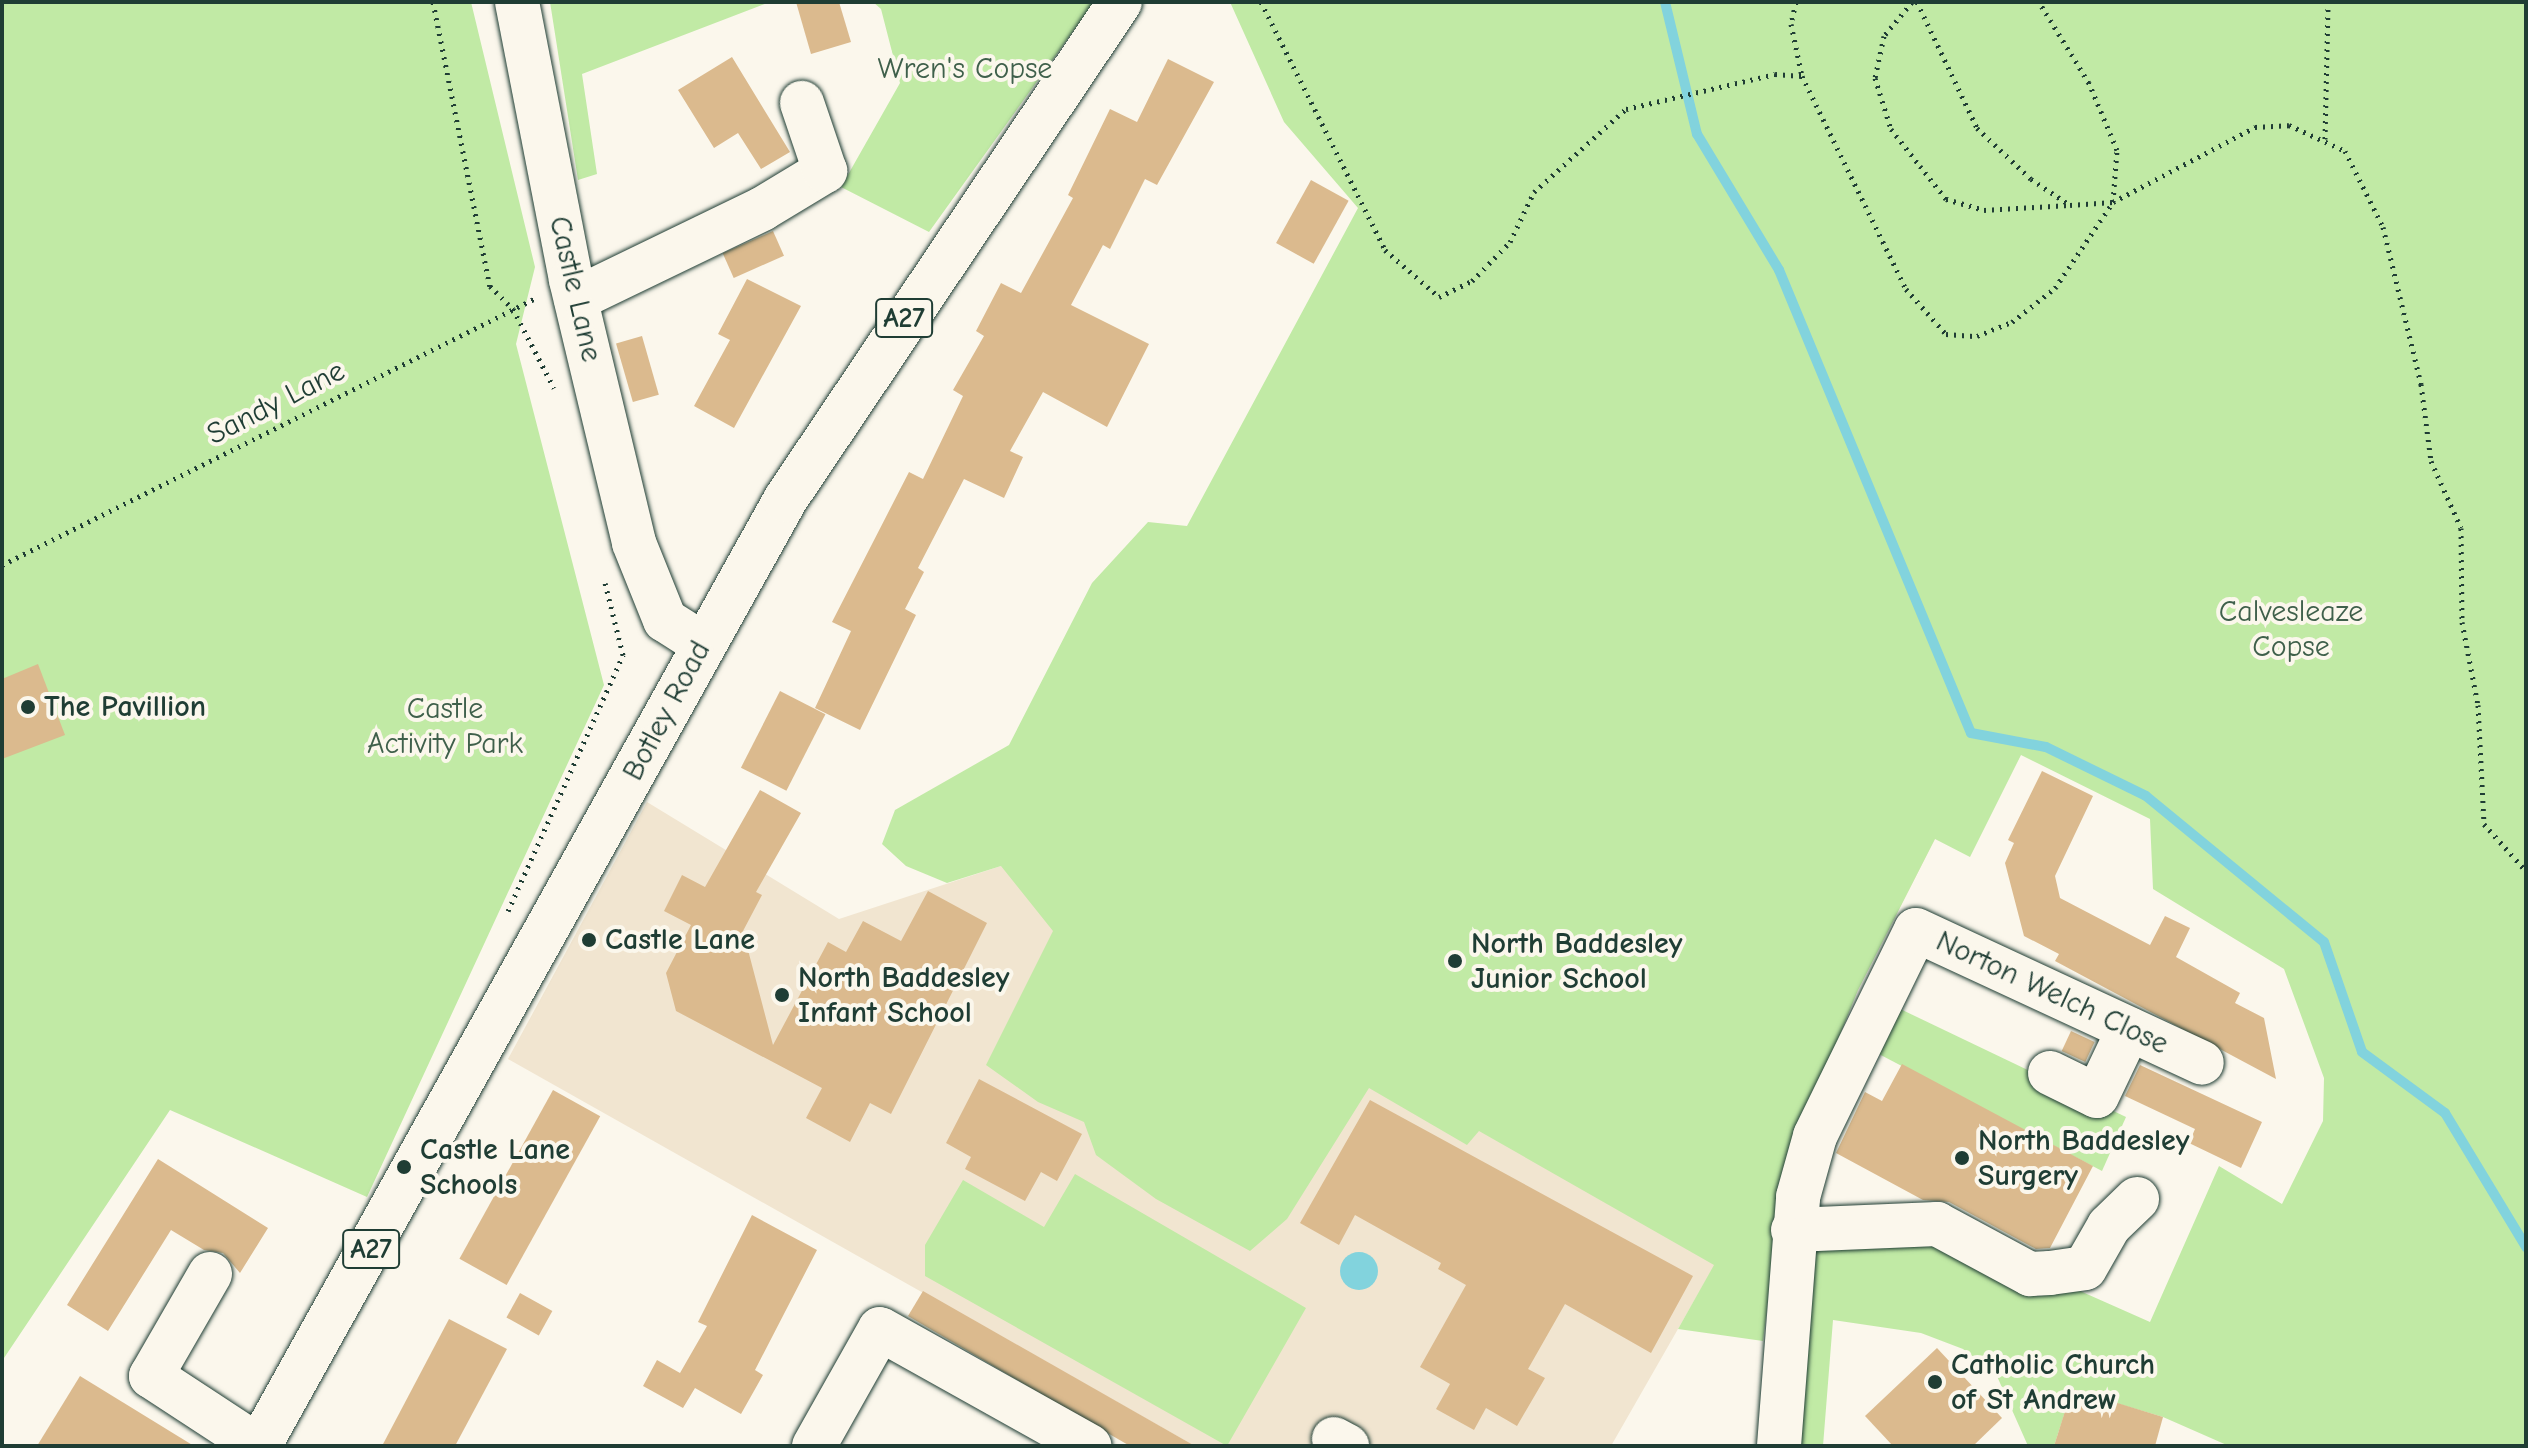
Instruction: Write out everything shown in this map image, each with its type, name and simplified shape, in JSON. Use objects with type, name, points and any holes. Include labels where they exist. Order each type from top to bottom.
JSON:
[{"type":"main road","name":"Castle Lane","points":[[517,2],[573,289],[650,594],[665,620],[703,644]]},
{"type":"main road","name":"Botley Road","points":[[258,1446],[703,644],[816,450],[1120,2]]},
{"type":"main road","points":[[573,289],[644,269],[825,171],[802,103]]},
{"type":"main road","name":"Norton Welch Close","points":[[1779,1446],[1793,1230],[1815,1136],[1916,930],[2202,1063]]},
{"type":"main road","points":[[2050,1073],[2097,1096],[2129,1029]]},
{"type":"main road","points":[[1793,1230],[1937,1224],[2030,1274],[2050,1273],[2085,1268],[2109,1226],[2137,1199]]},
{"type":"main road","points":[[210,1274],[151,1376],[258,1446]]},
{"type":"main road","points":[[814,1446],[880,1329],[1089,1446]]},
{"type":"path","points":[[433,2],[490,286],[513,309],[557,394]]},
{"type":"path","points":[[1261,2],[1385,250],[1439,297],[1472,281],[1510,242],[1534,192],[1626,109],[1775,74],[1802,76]]},
{"type":"path","points":[[1796,2],[1791,24],[1802,76],[1906,289],[1946,334],[1977,336],[2012,322],[2055,288],[2113,202],[2117,150],[2089,83],[2039,2]]},
{"type":"path","points":[[2070,205],[2031,179],[1977,128],[1914,2],[1884,36],[1875,78],[1891,129],[1946,199],[1984,210],[2070,205],[2113,202],[2255,127],[2289,125],[2345,151],[2383,227],[2421,384],[2431,461],[2461,528],[2462,622],[2478,705],[2484,824],[2526,871]]},
{"type":"path","points":[[2325,140],[2328,2]]},
{"type":"path","name":"Sandy Lane","points":[[2,565],[513,309],[573,289]]},
{"type":"path","points":[[503,922],[623,655],[603,578]]},
{"type":"shaded area","name":"North Baddesley Junior School","points":[[647,802],[839,919],[1001,866],[1935,839],[1745,1212],[1611,1446],[1195,1446],[508,1059]]},
{"type":"green space","name":"Castle Activity Park","points":[[2,2],[471,2],[535,267],[516,344],[604,685],[367,1197],[170,1110],[2,1361]]},
{"type":"green space","points":[[550,2],[770,2],[582,74],[597,174],[578,180]]},
{"type":"green space","name":"Wren's Copse","points":[[873,2],[1094,2],[929,232],[841,187],[900,83],[881,9]]},
{"type":"green space","name":"Calvesleaze Copse","points":[[1230,2],[2526,2],[2526,1446],[2229,1446],[2163,1417],[2072,1390],[2054,1446],[2028,1446],[1996,1374],[1963,1349],[1921,1333],[1833,1320],[1823,1446],[1791,1446],[1804,1252],[1931,1239],[2042,1296],[2053,1279],[2150,1322],[2219,1166],[2282,1204],[2323,1121],[2324,1078],[2284,969],[2153,889],[2150,819],[2021,755],[1970,857],[1935,839],[1858,990],[1784,1174],[1763,1341],[1678,1329],[1714,1265],[1479,1131],[1467,1145],[1369,1088],[1287,1219],[1250,1251],[1156,1199],[1096,1155],[1084,1122],[1038,1102],[986,1065],[1053,931],[1001,866],[947,883],[906,866],[882,844],[895,810],[1009,745],[1092,583],[1148,522],[1187,526],[1358,208],[1284,122]]},
{"type":"green space","points":[[1894,1006],[2126,1117],[2102,1171],[1875,1052]]},
{"type":"green space","points":[[1075,1174],[1306,1308],[1227,1446],[925,1276],[925,1245],[963,1180],[1044,1227]]},
{"type":"water","points":[[1359,1252],[1372,1258],[1378,1271],[1372,1284],[1359,1290],[1346,1284],[1340,1271],[1346,1258]]},
{"type":"building","points":[[796,2],[839,2],[851,42],[811,54]]},
{"type":"building","points":[[732,57],[790,152],[761,169],[738,133],[714,148],[678,90]]},
{"type":"building","points":[[1168,59],[1214,82],[1157,185],[1145,179],[1110,249],[1103,245],[1071,305],[1149,344],[1107,427],[1043,392],[1010,451],[1023,457],[1004,498],[964,479],[918,568],[924,572],[905,609],[916,615],[860,730],[815,708],[851,631],[832,622],[909,472],[923,479],[963,396],[953,390],[984,336],[976,331],[1001,283],[1021,293],[1073,198],[1068,195],[1110,109],[1137,122]]},
{"type":"building","points":[[1311,180],[1349,201],[1314,264],[1276,243]]},
{"type":"building","points":[[773,231],[784,256],[734,278],[723,253]]},
{"type":"building","points":[[747,279],[801,306],[734,428],[694,406],[730,340],[718,334]]},
{"type":"building","points":[[642,336],[659,395],[633,402],[616,343]]},
{"type":"building","name":"The Pavillion","points":[[38,664],[65,735],[2,759],[2,679]]},
{"type":"building","points":[[780,691],[825,714],[786,791],[741,768]]},
{"type":"building","points":[[2042,771],[2093,796],[2055,876],[2060,898],[2150,945],[2165,916],[2190,928],[2176,957],[2240,993],[2235,1003],[2264,1018],[2276,1079],[2055,961],[2059,954],[2024,936],[2005,863],[2014,843],[2008,840]]},
{"type":"building","points":[[760,790],[801,813],[756,892],[762,895],[743,931],[773,1045],[828,942],[846,952],[863,921],[901,941],[928,891],[987,923],[891,1114],[870,1103],[850,1142],[806,1118],[822,1088],[676,1011],[666,973],[691,925],[664,911],[682,875],[705,887]]},
{"type":"building","points":[[2071,1031],[2095,1042],[2085,1062],[2062,1051]]},
{"type":"building","name":"North Baddesley Surgery","points":[[1902,1064],[2093,1166],[2050,1248],[2036,1249],[1949,1202],[1923,1200],[1836,1153],[1865,1092],[1882,1101]]},
{"type":"building","points":[[2140,1065],[2262,1122],[2241,1168],[2189,1143],[2195,1129],[2125,1096]]},
{"type":"building","points":[[979,1079],[1082,1134],[1057,1181],[1041,1172],[1025,1201],[965,1169],[971,1157],[946,1143]]},
{"type":"building","points":[[553,1090],[600,1116],[507,1285],[459,1259]]},
{"type":"building","points":[[1370,1100],[1693,1276],[1651,1353],[1565,1304],[1528,1369],[1545,1378],[1517,1426],[1486,1408],[1474,1430],[1436,1409],[1450,1384],[1420,1367],[1466,1285],[1438,1269],[1441,1263],[1355,1215],[1339,1245],[1300,1223]]},
{"type":"building","points":[[158,1159],[268,1228],[240,1273],[223,1253],[204,1250],[171,1230],[108,1331],[67,1305]]},
{"type":"building","points":[[752,1215],[817,1250],[755,1370],[763,1375],[741,1414],[695,1388],[683,1408],[643,1386],[657,1360],[680,1373],[707,1326],[698,1322]]},
{"type":"building","points":[[923,1291],[1195,1446],[1130,1446],[908,1316]]},
{"type":"building","points":[[520,1293],[552,1311],[539,1335],[506,1317]]},
{"type":"building","points":[[449,1319],[507,1349],[455,1446],[382,1446]]},
{"type":"building","name":"Catholic Church of St Andrew","points":[[1937,1348],[2002,1418],[1973,1446],[1893,1446],[1865,1416]]},
{"type":"building","points":[[80,1376],[194,1446],[37,1446]]},
{"type":"building","points":[[2072,1389],[2163,1417],[2155,1446],[2054,1446]]},
{"type":"waterway","points":[[1665,2],[1697,134],[1779,270],[1971,733],[2046,747],[2146,796],[2324,942],[2362,1052],[2445,1113],[2526,1247]]},
{"type":"place","name":"The Pavillion","points":[[28,707]]},
{"type":"place","name":"Castle Lane","points":[[589,940]]},
{"type":"place","name":"North Baddesley Junior School","points":[[1455,961]]},
{"type":"place","name":"North Baddesley Infant School","points":[[782,995]]},
{"type":"place","name":"North Baddesley Surgery","points":[[1962,1158]]},
{"type":"place","name":"Castle Lane Schools","points":[[404,1167]]},
{"type":"place","name":"Catholic Church of St Andrew","points":[[1935,1382]]}]
